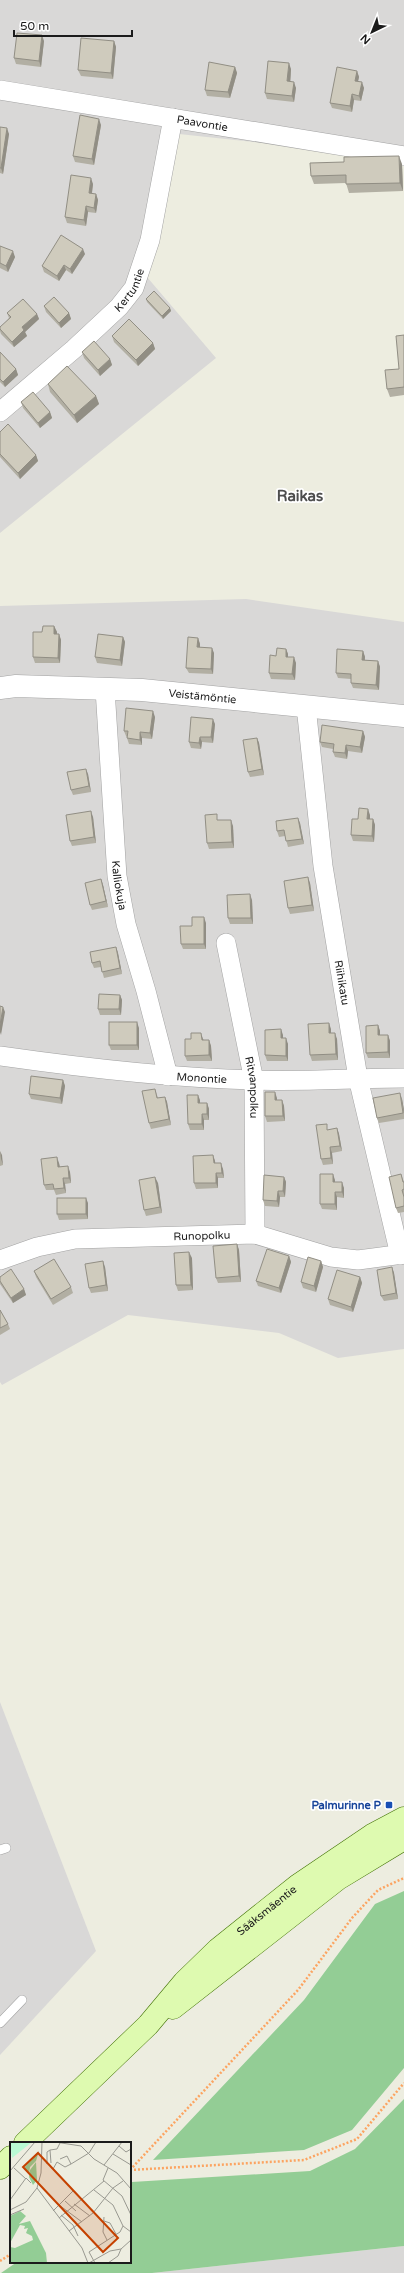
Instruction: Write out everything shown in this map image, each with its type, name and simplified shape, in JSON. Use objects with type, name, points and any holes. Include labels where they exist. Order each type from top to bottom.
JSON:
[{"type":"main road","name":"Sääksmäentie","points":[[27,2142],[148,2025],[184,1982],[254,1919],[342,1854],[386,1827],[404,1818]]},
{"type":"main road","name":"Sääksmäentie","points":[[148,2025],[188,1997],[338,1879],[404,1839]]},
{"type":"main road","points":[[0,2168],[10,2158]]},
{"type":"street","name":"Paavontie","points":[[0,90],[404,156]]},
{"type":"street","name":"Kertuntie","points":[[0,412],[79,344],[119,307],[134,288],[150,240],[173,118]]},
{"type":"street","name":"Veistämöntie","points":[[0,688],[16,686],[142,690],[404,716]]},
{"type":"street","name":"Kalliokuja","points":[[105,689],[117,876],[126,924],[146,991],[168,1076]]},
{"type":"street","name":"Riihikatu","points":[[306,706],[323,866],[358,1078],[402,1255]]},
{"type":"street","name":"Ritvanpolku","points":[[226,943],[254,1080],[256,1234]]},
{"type":"street","name":"Monontie","points":[[0,1056],[87,1069],[168,1076],[254,1080],[404,1078]]},
{"type":"street","name":"Runopolku","points":[[0,1260],[37,1247],[75,1239],[256,1234],[331,1257],[358,1260],[402,1255]]},
{"type":"lane","points":[[0,2023],[22,2000]]},
{"type":"path","points":[[131,2169],[298,1990],[352,1918],[378,1890],[404,1878]]},
{"type":"path","points":[[131,2170],[304,2160],[357,2139],[404,2083]]},
{"type":"path","points":[[0,2261],[10,2255]]},
{"type":"shaded area","points":[[0,0],[404,0],[404,158],[179,134],[147,277],[216,358],[0,533]]},
{"type":"shaded area","points":[[246,599],[404,622],[404,1349],[338,1358],[279,1333],[128,1315],[2,1385],[0,1382],[0,606]]},
{"type":"shaded area","points":[[0,1702],[96,1951],[0,2055]]},
{"type":"shaded area","points":[[404,2246],[404,2273],[152,2273]]},
{"type":"green space","points":[[404,1891],[404,2068],[352,2130],[304,2150],[153,2160],[304,2000],[375,1904]]},
{"type":"green space","points":[[404,2099],[404,2246],[152,2273],[1,2273],[16,2263],[131,2263],[132,2182],[310,2171],[355,2149]]},
{"type":"building","points":[[17,33],[42,35],[39,61],[14,58]]},
{"type":"building","points":[[81,38],[114,41],[111,73],[78,70]]},
{"type":"building","points":[[268,61],[289,63],[287,81],[294,82],[292,96],[265,93]]},
{"type":"building","points":[[209,62],[235,67],[228,92],[205,90]]},
{"type":"building","points":[[337,67],[357,71],[355,81],[362,82],[359,96],[352,94],[350,106],[330,103]]},
{"type":"building","points":[[80,115],[99,119],[92,159],[73,156]]},
{"type":"building","points":[[0,127],[7,128],[1,168],[0,168]]},
{"type":"building","points":[[399,156],[400,183],[346,184],[346,175],[311,176],[310,163],[344,162],[344,157]]},
{"type":"building","points":[[71,175],[91,178],[89,193],[96,194],[94,208],[86,206],[84,220],[65,217]]},
{"type":"building","points":[[61,235],[83,249],[70,269],[64,265],[57,276],[42,266]]},
{"type":"building","points":[[0,246],[13,251],[6,266],[0,263]]},
{"type":"building","points":[[154,291],[170,308],[162,316],[146,299]]},
{"type":"building","points":[[54,297],[69,313],[59,323],[44,306]]},
{"type":"building","points":[[23,299],[37,314],[22,327],[24,330],[12,342],[0,329],[0,327],[11,317],[7,313]]},
{"type":"building","points":[[129,319],[153,343],[136,360],[112,336]]},
{"type":"building","points":[[404,335],[404,387],[387,389],[385,370],[399,369],[396,336]]},
{"type":"building","points":[[94,341],[110,359],[98,370],[82,352]]},
{"type":"building","points":[[0,352],[16,369],[3,382],[0,379]]},
{"type":"building","points":[[67,366],[96,396],[74,415],[48,384]]},
{"type":"building","points":[[33,392],[50,412],[38,423],[21,402]]},
{"type":"building","points":[[8,424],[36,455],[18,473],[0,454],[0,432]]},
{"type":"building","points":[[43,626],[54,626],[54,634],[59,634],[58,658],[33,657],[33,632],[42,632]]},
{"type":"building","points":[[98,634],[123,637],[120,660],[95,657]]},
{"type":"building","points":[[188,637],[198,638],[197,647],[212,648],[211,669],[186,668]]},
{"type":"building","points":[[277,648],[286,649],[286,657],[294,657],[292,674],[269,673],[270,655],[276,656]]},
{"type":"building","points":[[337,649],[363,651],[362,660],[378,661],[376,685],[351,683],[351,674],[336,673]]},
{"type":"building","points":[[126,708],[153,711],[150,733],[140,732],[140,740],[127,738],[128,731],[124,731]]},
{"type":"building","points":[[191,717],[213,719],[211,737],[200,737],[199,743],[189,742]]},
{"type":"building","points":[[322,725],[363,731],[360,747],[346,745],[345,753],[333,752],[334,744],[320,742]]},
{"type":"building","points":[[257,738],[262,769],[248,772],[243,740]]},
{"type":"building","points":[[86,769],[89,786],[71,790],[67,772]]},
{"type":"building","points":[[359,808],[368,809],[367,819],[373,819],[372,836],[351,835],[352,819],[358,819]]},
{"type":"building","points":[[91,811],[94,837],[70,841],[66,815]]},
{"type":"building","points":[[217,814],[217,820],[231,820],[232,842],[207,843],[205,815]]},
{"type":"building","points":[[298,818],[302,839],[286,841],[284,830],[277,831],[276,821]]},
{"type":"building","points":[[308,877],[312,905],[288,908],[284,881]]},
{"type":"building","points":[[101,879],[106,901],[90,905],[85,883]]},
{"type":"building","points":[[250,894],[251,918],[228,918],[227,895]]},
{"type":"building","points":[[192,917],[204,917],[204,944],[181,944],[180,926],[192,926]]},
{"type":"building","points":[[116,947],[120,968],[102,972],[100,961],[92,963],[90,952]]},
{"type":"building","points":[[99,994],[120,995],[119,1009],[98,1009]]},
{"type":"building","points":[[0,1006],[3,1007],[0,1025]]},
{"type":"building","points":[[109,1022],[137,1022],[137,1045],[109,1045]]},
{"type":"building","points":[[329,1023],[329,1033],[335,1033],[336,1054],[310,1055],[308,1024]]},
{"type":"building","points":[[378,1025],[378,1035],[388,1035],[388,1052],[366,1053],[366,1026]]},
{"type":"building","points":[[281,1029],[281,1038],[286,1038],[286,1056],[265,1055],[265,1030]]},
{"type":"building","points":[[191,1033],[201,1033],[202,1040],[209,1040],[209,1055],[185,1056],[185,1039],[191,1039]]},
{"type":"building","points":[[31,1076],[63,1080],[60,1098],[29,1094]]},
{"type":"building","points":[[155,1089],[157,1098],[165,1097],[169,1119],[149,1123],[142,1091]]},
{"type":"building","points":[[265,1092],[275,1092],[275,1100],[282,1100],[283,1116],[265,1116]]},
{"type":"building","points":[[400,1093],[403,1113],[377,1118],[373,1098]]},
{"type":"building","points":[[187,1095],[198,1095],[198,1103],[207,1103],[207,1114],[202,1114],[202,1124],[188,1124]]},
{"type":"building","points":[[327,1124],[327,1130],[337,1128],[340,1146],[330,1147],[331,1158],[321,1159],[316,1125]]},
{"type":"building","points":[[213,1155],[214,1163],[221,1163],[222,1173],[216,1173],[216,1183],[194,1183],[193,1156]]},
{"type":"building","points":[[57,1157],[58,1167],[68,1166],[69,1178],[63,1178],[64,1188],[54,1189],[53,1184],[44,1185],[41,1159]]},
{"type":"building","points":[[320,1174],[333,1174],[333,1182],[342,1182],[342,1192],[335,1192],[335,1204],[320,1204]]},
{"type":"building","points":[[401,1174],[404,1182],[404,1189],[402,1190],[404,1206],[396,1208],[389,1177]]},
{"type":"building","points":[[264,1175],[284,1177],[283,1191],[278,1191],[277,1201],[263,1200]]},
{"type":"building","points":[[155,1177],[160,1207],[144,1210],[139,1180]]},
{"type":"building","points":[[57,1198],[86,1198],[86,1214],[57,1214]]},
{"type":"building","points":[[237,1244],[239,1276],[216,1278],[213,1246]]},
{"type":"building","points":[[267,1249],[289,1256],[279,1288],[256,1281]]},
{"type":"building","points":[[189,1252],[191,1285],[176,1285],[174,1253]]},
{"type":"building","points":[[308,1257],[321,1261],[314,1286],[301,1282]]},
{"type":"building","points":[[54,1259],[71,1287],[51,1299],[34,1271]]},
{"type":"building","points":[[103,1261],[106,1285],[89,1288],[85,1264]]},
{"type":"building","points":[[392,1267],[396,1293],[381,1296],[377,1270]]},
{"type":"building","points":[[11,1269],[24,1289],[11,1298],[0,1281],[0,1277]]},
{"type":"building","points":[[337,1270],[360,1277],[351,1307],[328,1299]]},
{"type":"building","points":[[0,1310],[8,1324],[0,1328]]},
{"type":"place","name":"Palmurinne P","points":[[389,1805]]},
{"type":"district","name":"Raikas","points":[[300,496]]}]
